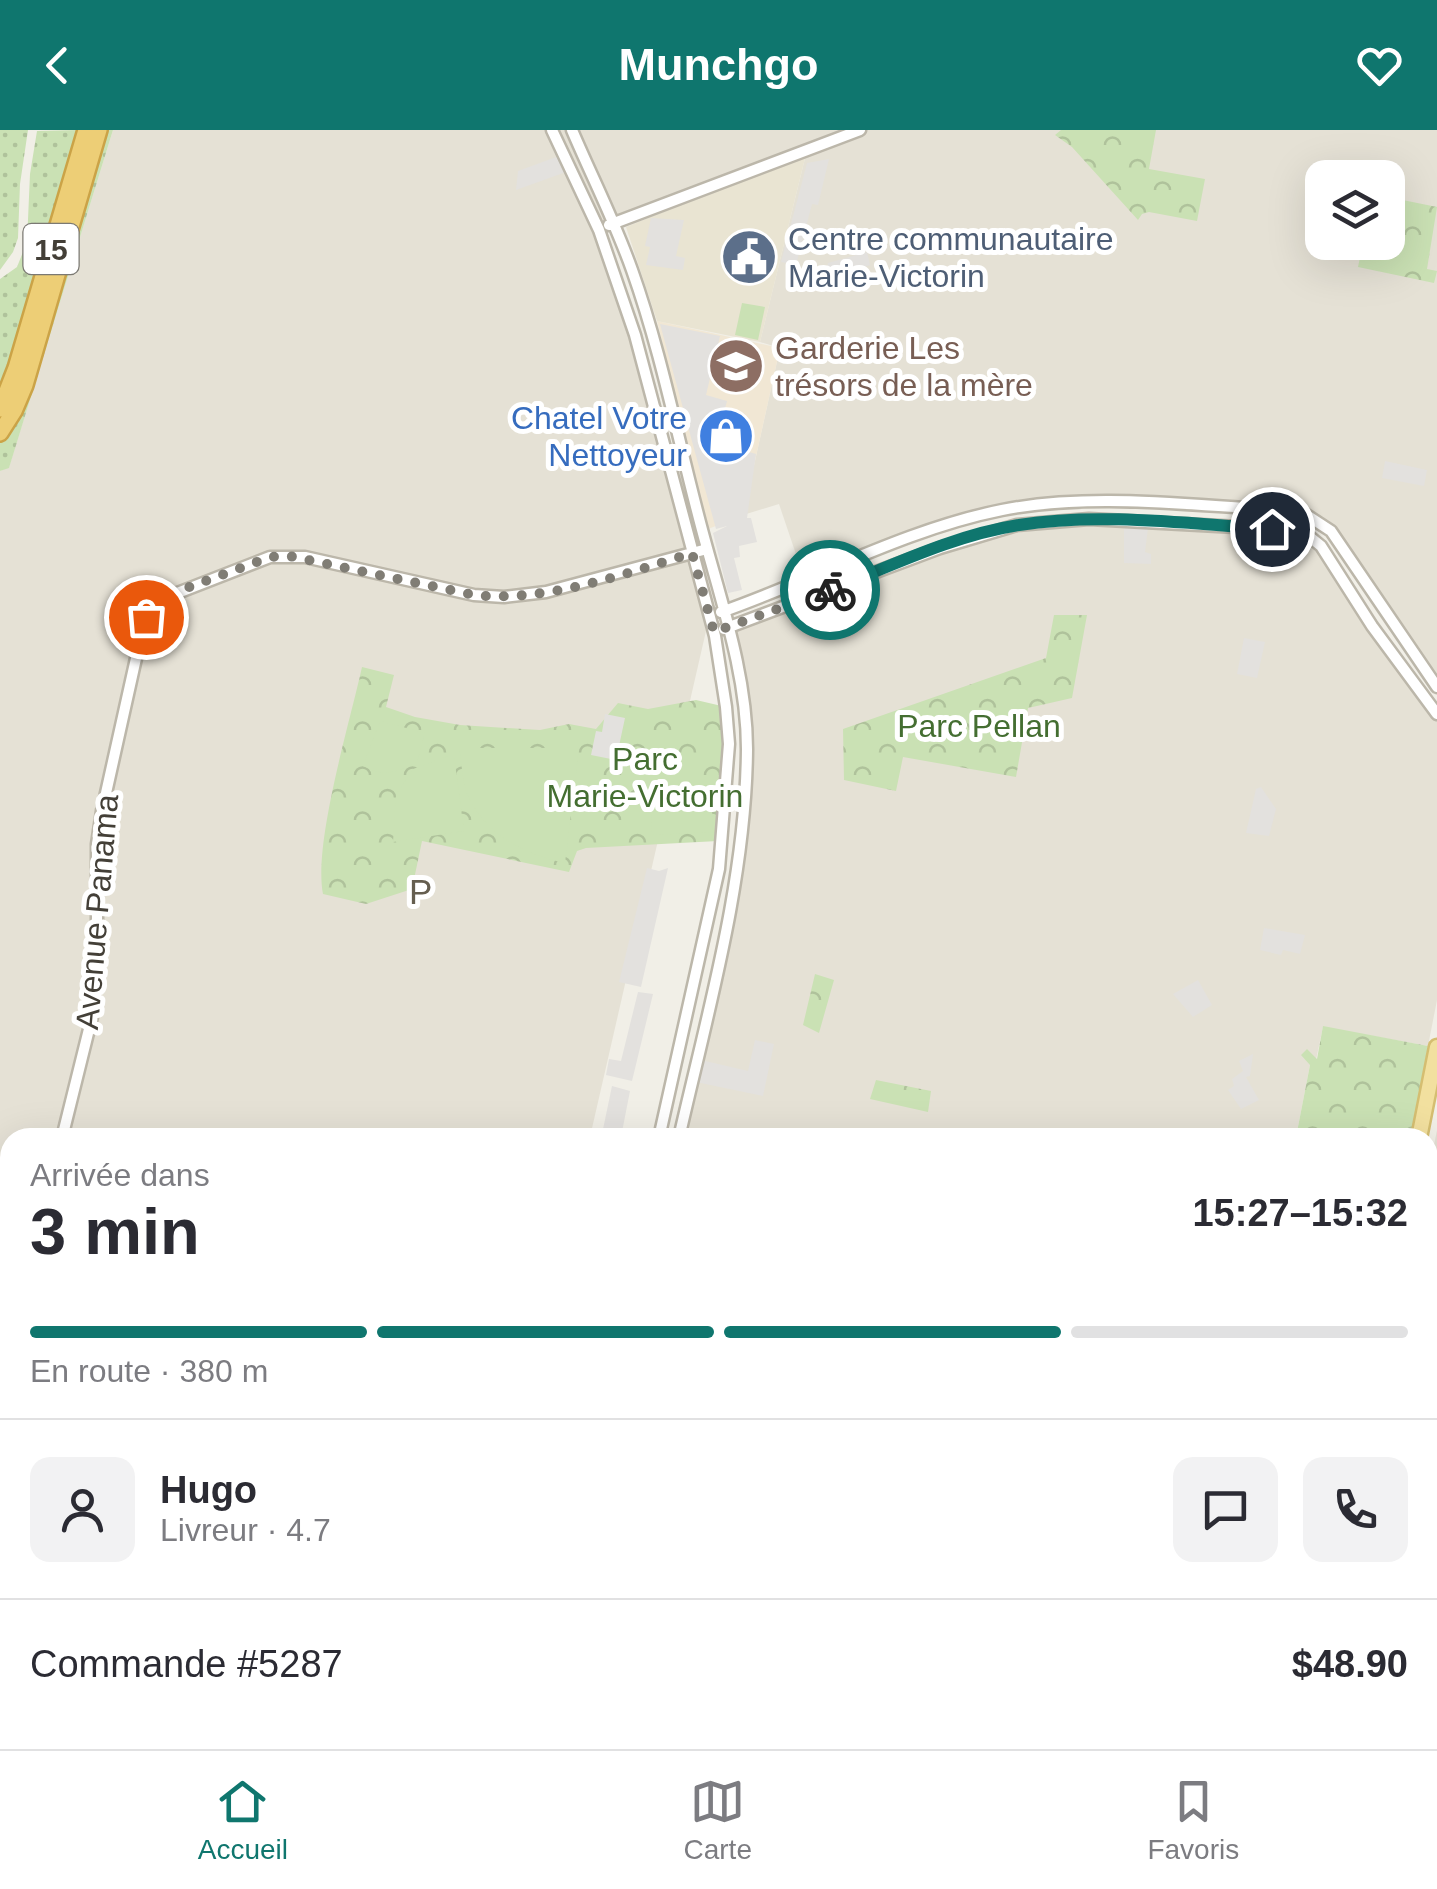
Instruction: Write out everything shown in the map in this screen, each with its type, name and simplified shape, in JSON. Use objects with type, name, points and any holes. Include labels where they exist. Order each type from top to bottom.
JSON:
[{"type":"highway","name":"15","points":[[0,409],[14,377],[86,130]]},
{"type":"highway","points":[[0,433],[24,384],[99,130]]},
{"type":"main road","points":[[1421,1128],[1437,1047]]},
{"type":"street","points":[[552,130],[599,230],[635,334],[714,632],[729,744],[719,869],[661,1128]]},
{"type":"street","points":[[572,130],[614,223],[650,330],[729,628],[743,705],[746,788],[723,945],[681,1128]]},
{"type":"street","points":[[599,230],[860,130]]},
{"type":"street","points":[[635,334],[650,330]]},
{"type":"street","points":[[709,616],[912,538],[998,511],[1077,501],[1284,510],[1305,514],[1332,531],[1437,688]]},
{"type":"street","points":[[714,632],[940,548],[1017,525],[1089,519],[1293,530],[1305,533],[1321,546],[1372,626],[1437,714]]},
{"type":"street","name":"Avenue Panama","points":[[64,1128],[92,1016],[97,948],[97,844],[102,811],[142,627],[162,599],[270,557],[304,557],[474,595],[504,597],[546,592],[707,548]]},
{"type":"shaded area","points":[[113,130],[1437,130],[1437,682],[1330,523],[1299,507],[1065,496],[1006,504],[803,575],[779,504],[743,515],[780,348],[760,342],[806,154],[595,230],[630,334],[690,546],[706,631],[592,1128],[0,1128],[0,471],[9,467]]},
{"type":"shaded area","points":[[806,154],[760,342],[657,321],[626,227]]},
{"type":"shaded area","points":[[559,156],[566,172],[516,190],[518,171]]},
{"type":"shaded area","points":[[829,159],[818,205],[812,204],[796,265],[781,262],[807,163]]},
{"type":"shaded area","points":[[651,218],[684,220],[676,256],[685,258],[683,270],[646,265],[650,247],[645,246]]},
{"type":"shaded area","points":[[867,252],[870,265],[824,283],[828,263]]},
{"type":"shaded area","points":[[657,321],[780,348],[743,515],[708,529]]},
{"type":"shaded area","points":[[660,324],[720,336],[706,395],[727,401],[716,442],[756,454],[747,518],[751,518],[757,542],[739,546],[740,557],[734,558],[742,590],[728,593],[713,533],[727,526],[716,529]]},
{"type":"shaded area","name":"Garderie Les trésors de la mère","points":[[718,343],[757,350],[756,357],[761,358],[756,381],[713,371]]},
{"type":"shaded area","points":[[1385,461],[1427,470],[1424,486],[1382,478]]},
{"type":"shaded area","points":[[1058,525],[1286,534],[1303,538],[1324,559],[1372,633],[1437,720],[1437,1000],[1428,1046],[1323,1027],[1316,1060],[1310,1065],[1298,1128],[686,1128],[737,891],[745,683],[735,630],[980,540]]},
{"type":"shaded area","points":[[1124,526],[1148,528],[1145,552],[1151,554],[1151,564],[1124,563]]},
{"type":"shaded area","points":[[1244,638],[1265,642],[1257,678],[1237,674]]},
{"type":"shaded area","points":[[605,714],[625,718],[616,760],[591,755],[596,731],[602,732]]},
{"type":"shaded area","points":[[1261,787],[1276,809],[1269,836],[1246,833],[1256,789]]},
{"type":"shaded area","points":[[647,868],[668,868],[641,987],[619,982]]},
{"type":"shaded area","points":[[1264,928],[1305,935],[1300,954],[1260,950]]},
{"type":"shaded area","points":[[1198,980],[1212,1005],[1193,1017],[1173,994]]},
{"type":"shaded area","points":[[638,992],[653,994],[632,1081],[606,1075],[609,1059],[621,1061]]},
{"type":"shaded area","points":[[755,1040],[774,1044],[763,1096],[696,1082],[701,1060],[748,1071]]},
{"type":"shaded area","points":[[1253,1054],[1250,1076],[1246,1077],[1259,1100],[1241,1109],[1228,1090],[1234,1086],[1232,1079],[1243,1071],[1239,1061]]},
{"type":"shaded area","points":[[612,1086],[630,1091],[623,1128],[603,1128]]},
{"type":"green space","points":[[0,130],[28,130],[18,238],[0,270]]},
{"type":"green space","points":[[78,130],[0,390],[0,279],[17,267],[27,242],[30,174],[37,131]]},
{"type":"green space","points":[[107,130],[113,130],[9,468],[0,471],[0,440],[22,413]]},
{"type":"green space","points":[[1061,130],[1156,130],[1149,169],[1205,179],[1197,221],[1149,212],[1138,220],[1072,147],[1055,135]]},
{"type":"green space","points":[[1405,200],[1437,207],[1427,269],[1437,271],[1434,283],[1358,267],[1359,260],[1405,260]]},
{"type":"green space","points":[[742,303],[765,307],[758,340],[735,335]]},
{"type":"green space","name":"Parc Pellan","points":[[1054,615],[1087,615],[1072,698],[1028,708],[1016,777],[903,757],[896,791],[844,780],[843,729],[1046,658]]},
{"type":"green space","name":"Parc Marie-Victorin","points":[[362,667],[394,675],[386,707],[460,725],[540,730],[569,724],[596,729],[618,703],[648,709],[696,700],[726,707],[718,841],[586,848],[577,851],[569,872],[422,841],[412,889],[366,904],[323,894],[321,872],[328,815]]},
{"type":"green space","points":[[380,721],[425,733],[417,762],[390,772],[363,766]]},
{"type":"green space","points":[[459,748],[579,748],[565,863],[521,848],[485,822],[466,791]]},
{"type":"green space","points":[[454,756],[464,831],[393,842],[396,795],[413,769]]},
{"type":"green space","points":[[711,789],[713,832],[652,835],[650,792]]},
{"type":"green space","points":[[815,974],[834,980],[819,1033],[803,1025]]},
{"type":"green space","points":[[1323,1026],[1428,1046],[1413,1128],[1298,1128],[1310,1065],[1301,1055],[1307,1049],[1317,1059]]},
{"type":"green space","points":[[876,1080],[931,1091],[928,1112],[870,1099]]},
{"type":"way so far","points":[[146,617],[162,599],[176,592],[270,557],[289,556],[474,595],[517,597],[692,553],[714,632],[830,590]]},
{"type":"place","name":"Centre communautaire Marie-Victorin","points":[[749,257]]},
{"type":"place","name":"Garderie Les trésors de la mère","points":[[736,366]]},
{"type":"place","name":"Chatel Votre Nettoyeur","points":[[726,436]]},
{"type":"district","name":"P","points":[[422,891]]},
{"type":"route","points":[[830,590],[985,532],[1017,525],[1110,519],[1272,529]]}]
